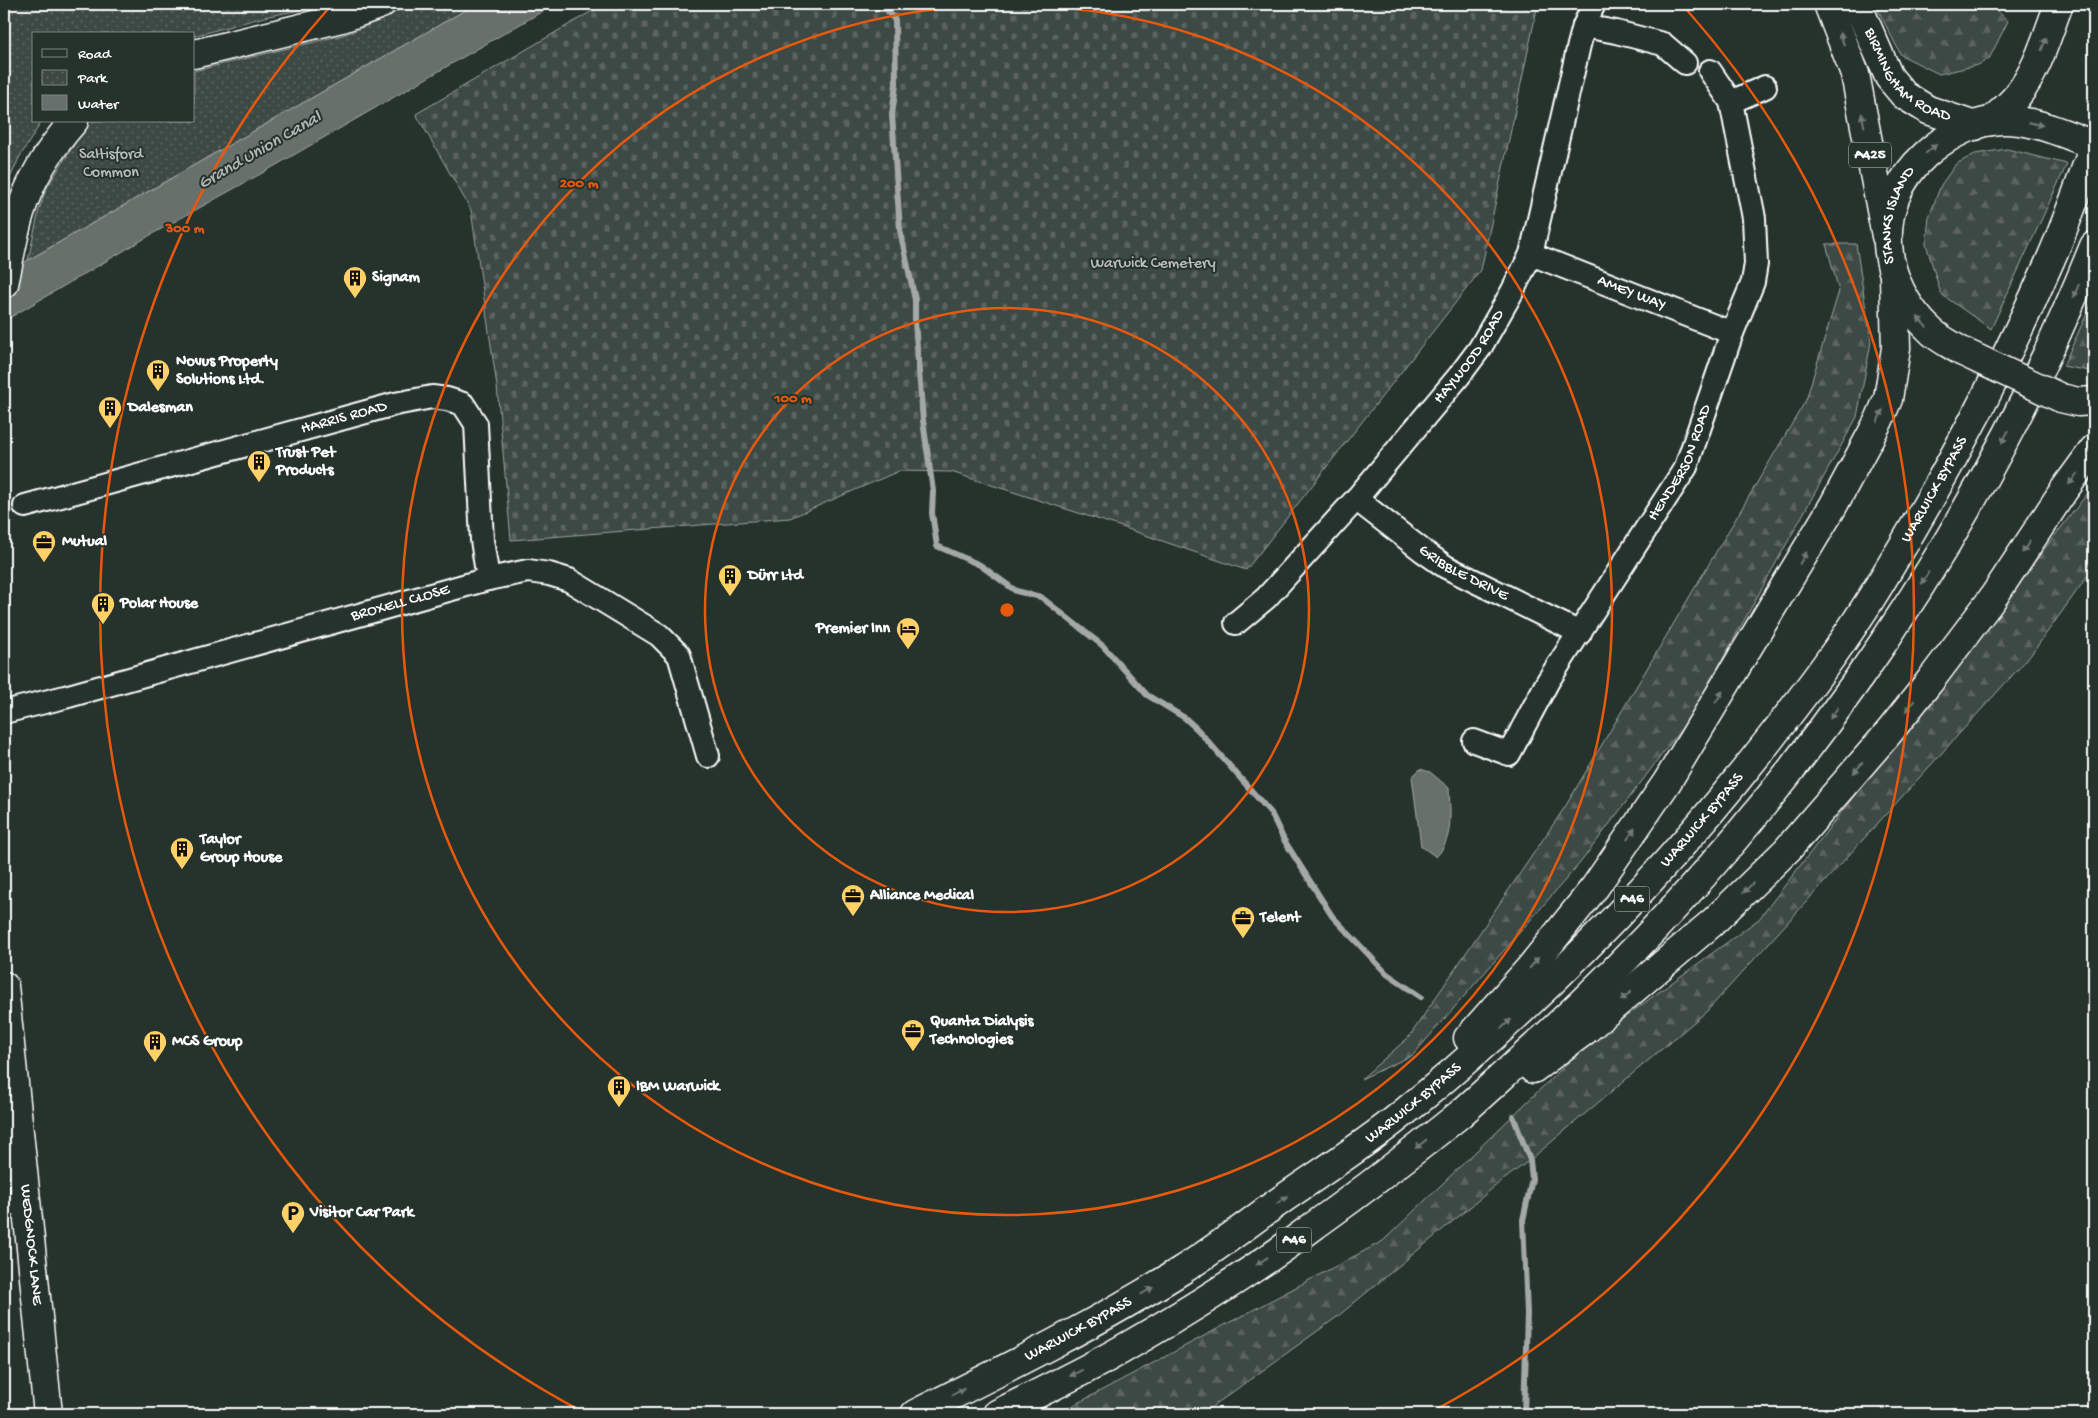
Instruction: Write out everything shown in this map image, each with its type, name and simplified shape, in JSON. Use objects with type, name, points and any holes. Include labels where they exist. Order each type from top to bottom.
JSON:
[{"type":"main road","points":[[195,54],[342,18],[381,4]]},
{"type":"main road","name":"BIRMINGHAM ROAD","points":[[1828,4],[1855,74],[1886,236]]},
{"type":"main road","name":"BIRMINGHAM ROAD","points":[[1857,4],[1889,77],[1904,95],[1928,110],[1983,123]]},
{"type":"main road","points":[[1983,123],[2008,106],[2026,82],[2039,57],[2059,4]]},
{"type":"main road","points":[[4,284],[20,212],[28,193],[62,134],[73,122]]},
{"type":"main road","name":"STANKS ISLAND","points":[[2094,146],[2061,132],[2030,122],[1983,123],[1953,135],[1934,147],[1914,165],[1895,196],[1886,236],[1888,256],[1894,277],[1919,319],[1934,334],[1961,351],[2061,398],[2078,402],[2094,402]]},
{"type":"main road","name":"WARWICK BYPASS","points":[[914,1414],[1059,1340],[1185,1269],[1397,1118],[1481,1047],[1543,990],[1666,864],[1728,792],[1799,701],[1876,590],[1948,467],[1990,389],[2052,259],[2094,146]]},
{"type":"main road","name":"A46","points":[[997,1414],[1120,1351],[1247,1272],[1314,1226],[1459,1114],[1567,1018],[1662,920],[1766,800],[1829,720],[1902,616],[1960,520],[2040,370],[2094,246]]},
{"type":"main road","points":[[1397,1118],[1530,968],[1594,887],[1666,782],[1794,575],[1854,467],[1888,399],[1896,348],[1894,277]]},
{"type":"main road","points":[[1459,1114],[1515,1082],[1587,1029],[1713,922],[1787,850],[1890,731],[1930,680],[1992,599],[2064,490],[2094,449]]},
{"type":"main road","name":"WEDGNOCK LANE","points":[[4,986],[15,1203],[48,1414]]},
{"type":"street","name":"HAYWOOD ROAD","points":[[1236,623],[1266,598],[1356,499],[1459,376],[1480,348],[1531,254],[1584,26],[1594,4]]},
{"type":"street","points":[[1584,26],[1663,44],[1684,63]]},
{"type":"street","name":"HENDERSON ROAD","points":[[1474,741],[1509,754],[1539,696],[1686,467],[1732,334],[1753,282],[1756,264],[1754,218],[1731,102],[1710,71]]},
{"type":"street","points":[[1731,102],[1765,87]]},
{"type":"street","name":"AMEY WAY","points":[[1531,254],[1732,334]]},
{"type":"street","name":"HARRIS ROAD","points":[[25,506],[395,404],[432,397],[447,399],[462,404],[476,424],[482,540],[488,579]]},
{"type":"street","name":"GRIBBLE DRIVE","points":[[1356,499],[1446,567],[1580,633]]},
{"type":"street","name":"BROXELL CLOSE","points":[[4,712],[65,697],[488,579],[528,571],[568,580],[659,635],[680,655],[708,756]]},
{"type":"green space","name":"Saltisford Common","points":[[4,4],[331,4],[264,17],[195,36],[195,32],[32,32],[32,122],[41,122],[19,158],[4,192]]},
{"type":"green space","name":"Saltisford Common","points":[[410,4],[476,4],[28,260],[39,210],[46,189],[88,122],[195,122],[195,71],[343,35],[384,19]]},
{"type":"green space","name":"Warwick Cemetery","points":[[604,4],[1538,4],[1481,270],[1246,570],[1122,527],[951,472],[899,471],[790,518],[511,540],[497,386],[471,210],[416,114]]},
{"type":"green space","points":[[1875,4],[1990,4],[2008,21],[1989,59],[1978,65],[1939,74],[1901,55]]},
{"type":"green space","points":[[2007,149],[2067,164],[1991,329],[1941,294],[1926,244],[1929,217],[1941,185],[1956,164],[1975,154]]},
{"type":"green space","points":[[1826,244],[1856,244],[1871,342],[1857,417],[1691,716],[1580,863],[1413,1055],[1361,1079],[1409,1037],[1565,807],[1806,400],[1839,291]]},
{"type":"green space","points":[[2094,298],[2094,372],[2063,366]]},
{"type":"green space","points":[[2094,485],[2094,567],[2030,656],[1707,1011],[1530,1160],[1499,1183],[1337,1317],[1202,1414],[1057,1414],[1383,1241],[1584,1047],[1759,919]]},
{"type":"water","name":"Grand Union Canal","points":[[476,4],[555,4],[4,321],[4,274]]},
{"type":"water","points":[[1420,769],[1430,772],[1449,788],[1450,825],[1446,842],[1436,857],[1421,846],[1412,777]]},
{"type":"waterway","points":[[873,4],[877,9],[886,9],[895,20],[896,84],[892,115],[900,230],[915,300],[923,421],[933,491],[932,513],[937,546],[980,565],[1016,591],[1041,597],[1103,646],[1147,695],[1185,718],[1198,730],[1271,813],[1284,840],[1332,916],[1387,974],[1421,997]]},
{"type":"waterway","points":[[1513,1116],[1530,1160],[1532,1179],[1523,1220],[1527,1313],[1524,1414]]},
{"type":"place","name":"Signam","points":[[355,299]]},
{"type":"place","name":"Novus Property Solutions Ltd.","points":[[158,392]]},
{"type":"place","name":"Dalesman","points":[[110,429]]},
{"type":"place","name":"Trust Pet Products","points":[[259,483]]},
{"type":"place","name":"Mutual","points":[[44,563]]},
{"type":"place","name":"Dürr Ltd","points":[[730,597]]},
{"type":"place","name":"Polar House","points":[[103,625]]},
{"type":"place","name":"Premier Inn","points":[[908,650]]},
{"type":"place","name":"Taylor Group House","points":[[182,870]]},
{"type":"place","name":"Alliance Medical","points":[[853,917]]},
{"type":"place","name":"Telent","points":[[1243,939]]},
{"type":"place","name":"Quanta Dialysis Technologies","points":[[913,1052]]},
{"type":"place","name":"MCS Group","points":[[155,1063]]},
{"type":"place","name":"IBM Warwick","points":[[619,1108]]},
{"type":"place","name":"Visitor Car Park","points":[[293,1234]]}]
